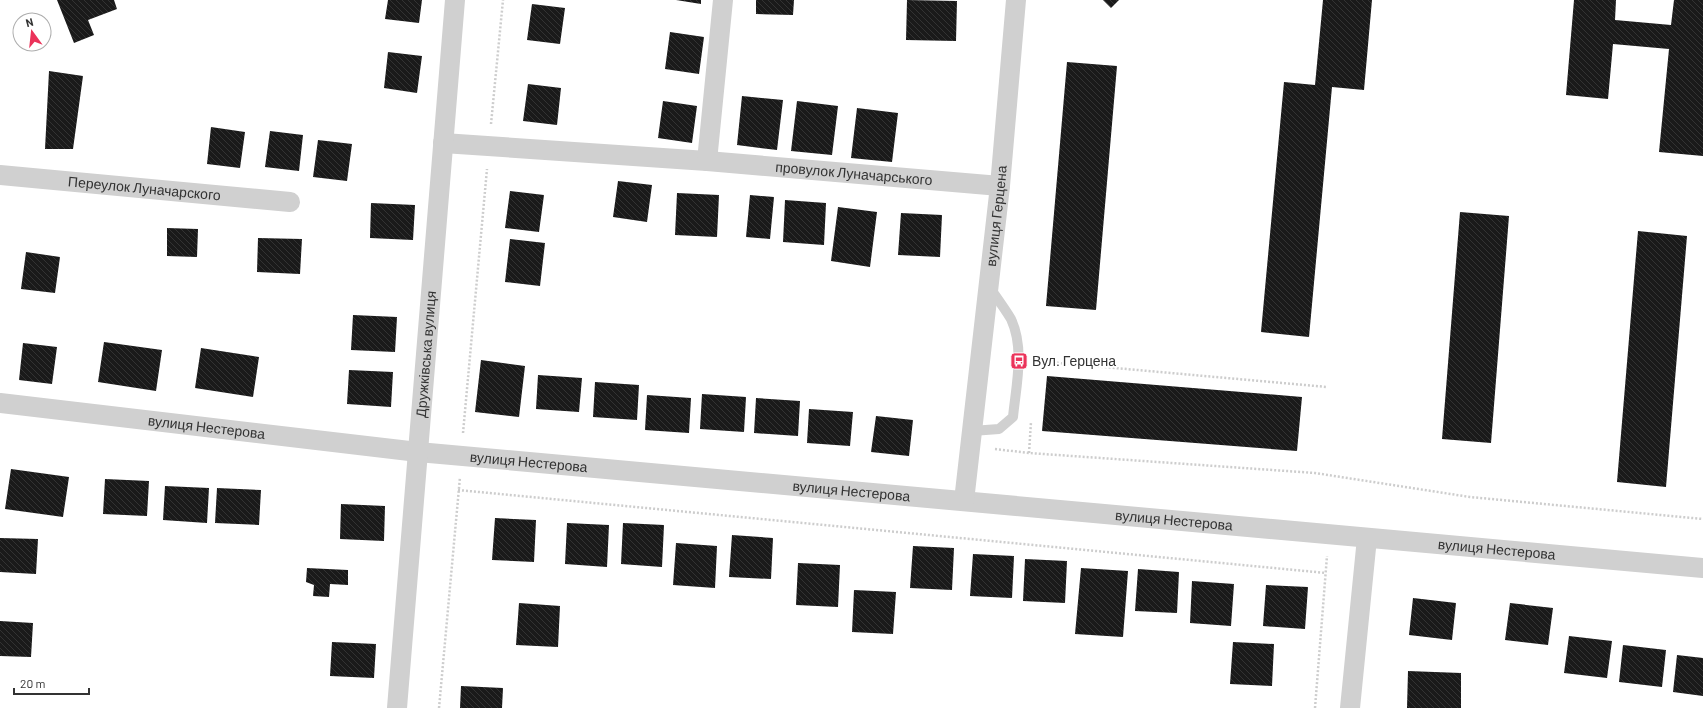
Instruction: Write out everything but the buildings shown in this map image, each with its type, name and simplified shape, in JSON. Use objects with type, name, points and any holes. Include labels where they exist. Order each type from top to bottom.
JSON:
[{"type":"street","name":"Дружківська вулиця","points":[[397,708],[455,0]]},
{"type":"street","points":[[707,161],[723,0]]},
{"type":"street","name":"вулиця Герцена","points":[[964,501],[1000,186],[1016,0]]},
{"type":"street","name":"провулок Луначарського","points":[[444,143],[707,161],[1000,186]]},
{"type":"street","name":"Переулок Луначарского","points":[[0,174],[290,202]]},
{"type":"street","name":"вулиця Нестерова","points":[[0,403],[418,452],[1703,568]]},
{"type":"street","points":[[1350,708],[1367,538]]},
{"type":"lane","points":[[971,438],[999,429],[1013,417],[1019,361],[1018,341],[1011,319],[988,286]]},
{"type":"path","points":[[439,708],[503,0]]},
{"type":"path","points":[[1019,361],[1327,387]]},
{"type":"path","points":[[971,438],[1029,453],[1315,474],[1470,497],[1703,519]]},
{"type":"path","points":[[458,490],[1326,573]]},
{"type":"path","points":[[1315,708],[1326,573],[1327,534]]},
{"type":"place","name":"Вул. Герцена","points":[[1019,361]]}]
